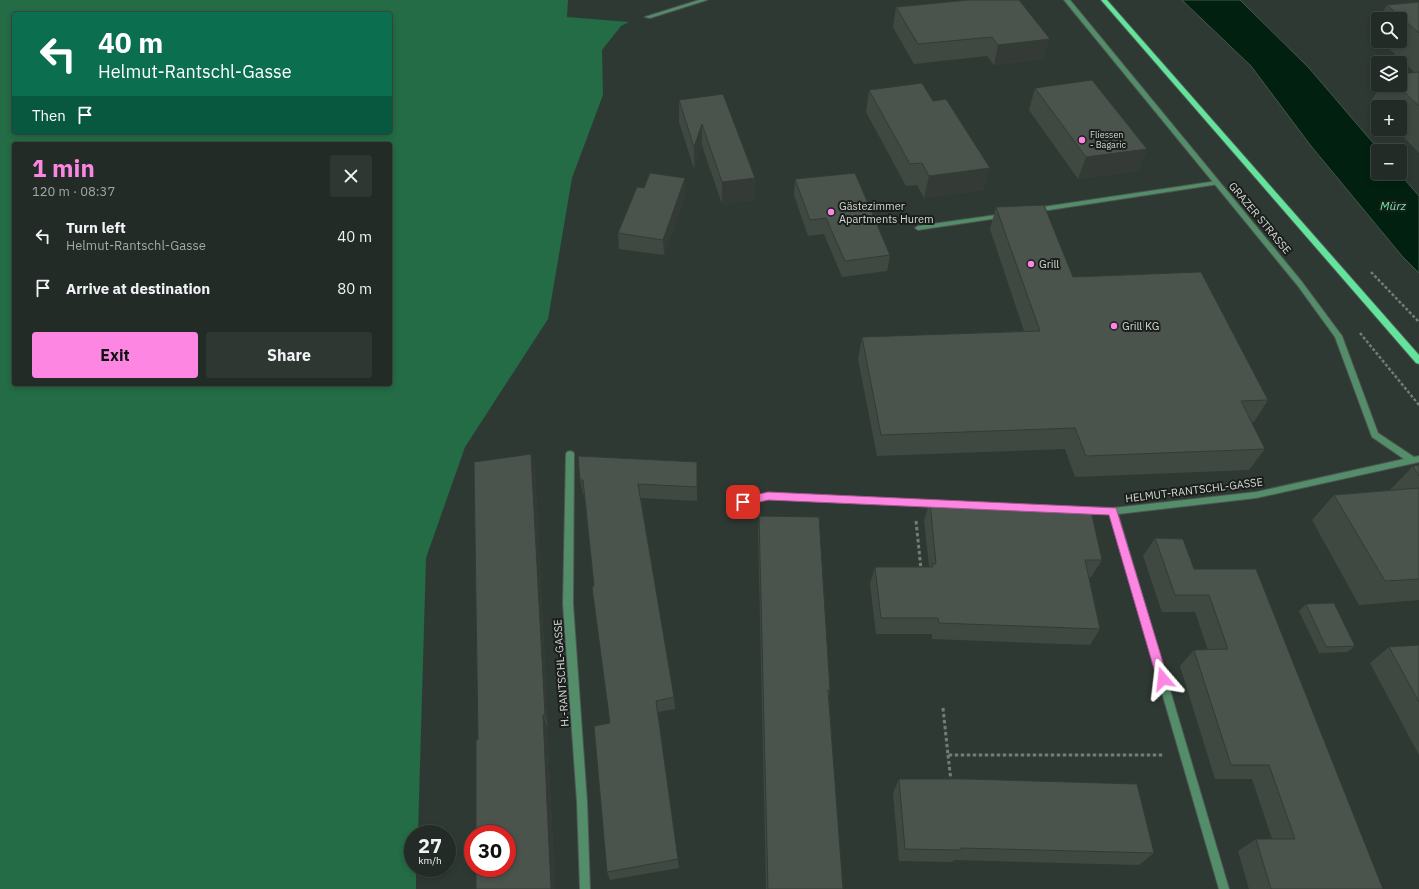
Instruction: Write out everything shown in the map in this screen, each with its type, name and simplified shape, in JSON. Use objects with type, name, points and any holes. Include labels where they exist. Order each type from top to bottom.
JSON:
[{"type":"main road","points":[[1104,0],[1419,361]]},
{"type":"street","points":[[648,17],[704,0]]},
{"type":"street","name":"GRAZER STRASSE","points":[[1067,0],[1300,284],[1338,336],[1375,435],[1415,460]]},
{"type":"street","points":[[1031,211],[1217,183]]},
{"type":"street","points":[[918,228],[1008,215]]},
{"type":"street","name":"H.-RANTSCHL-GASSE","points":[[570,454],[568,604],[582,802],[585,889]]},
{"type":"street","name":"HELMUT-RANTSCHL-GASSE","points":[[1025,508],[1113,511],[1256,495],[1415,460]]},
{"type":"street","points":[[731,504],[768,496],[946,504]]},
{"type":"street","points":[[1113,511],[1224,889]]},
{"type":"path","points":[[1358,331],[1419,405]]},
{"type":"path","points":[[914,503],[921,569]]},
{"type":"path","points":[[943,708],[951,783]]},
{"type":"path","points":[[948,755],[1186,756]]},
{"type":"green space","points":[[0,0],[568,0],[567,17],[629,22],[621,26],[602,50],[603,95],[572,178],[548,319],[465,447],[426,558],[418,825],[404,825],[404,877],[416,877],[416,889],[0,889]]},
{"type":"water","name":"Mürz","points":[[1182,0],[1240,0],[1309,68],[1374,144],[1371,144],[1371,180],[1405,180],[1419,196],[1419,273],[1402,256],[1311,146],[1251,66]]},
{"type":"building","points":[[969,0],[1019,0],[1050,39],[998,45],[992,37],[918,44],[896,7]]},
{"type":"building","points":[[1419,2],[1419,33],[1407,22],[1407,12],[1395,12],[1387,5]]},
{"type":"building","points":[[1419,72],[1419,106],[1404,92],[1407,92],[1407,73]]},
{"type":"building","points":[[1092,80],[1147,149],[1086,157],[1035,88]]},
{"type":"building","points":[[922,83],[933,101],[946,99],[990,168],[929,176],[922,163],[910,164],[869,90]]},
{"type":"building","points":[[723,94],[755,178],[722,182],[702,124],[694,147],[679,100]]},
{"type":"building","points":[[650,173],[685,178],[663,240],[618,233],[637,187],[644,188]]},
{"type":"building","points":[[855,173],[890,255],[845,261],[826,218],[810,220],[795,179]]},
{"type":"building","points":[[1044,205],[1073,277],[1201,272],[1268,400],[1241,401],[1265,449],[1086,456],[1075,428],[881,435],[862,337],[1040,331],[996,207]]},
{"type":"building","points":[[531,454],[545,715],[543,715],[551,889],[476,889],[476,877],[516,877],[516,825],[476,825],[476,740],[478,740],[474,462]]},
{"type":"building","points":[[578,456],[697,462],[697,487],[638,484],[674,697],[656,701],[678,859],[607,872],[594,726],[610,723],[592,587],[594,586],[583,480],[580,480]]},
{"type":"building","points":[[1419,465],[1419,476],[1413,466]]},
{"type":"building","points":[[1419,488],[1419,579],[1385,581],[1334,495]]},
{"type":"building","points":[[930,502],[1091,511],[1102,560],[1085,560],[1100,629],[939,623],[938,618],[881,618],[875,567],[933,567],[932,564],[936,564]]},
{"type":"building","points":[[759,516],[819,517],[830,690],[828,690],[843,889],[768,889]]},
{"type":"building","points":[[1155,538],[1183,539],[1194,569],[1256,569],[1383,889],[1271,889],[1256,839],[1295,839],[1269,765],[1231,765],[1194,650],[1228,649],[1209,595],[1175,595]]},
{"type":"building","points":[[1334,603],[1355,646],[1326,647],[1306,604]]},
{"type":"building","points":[[1419,645],[1419,702],[1389,647]]},
{"type":"building","points":[[899,779],[965,779],[1137,784],[1154,853],[961,848],[961,850],[905,849]]},
{"type":"place","name":"Fliessen - Bagaric","points":[[1082,140]]},
{"type":"place","name":"Gästezimmer Apartments Hurem","points":[[831,212]]},
{"type":"place","name":"Grill","points":[[1031,264]]},
{"type":"place","name":"Grill KG","points":[[1114,326]]},
{"type":"route","points":[[743,502],[768,496],[1113,511],[1163,679]]}]
